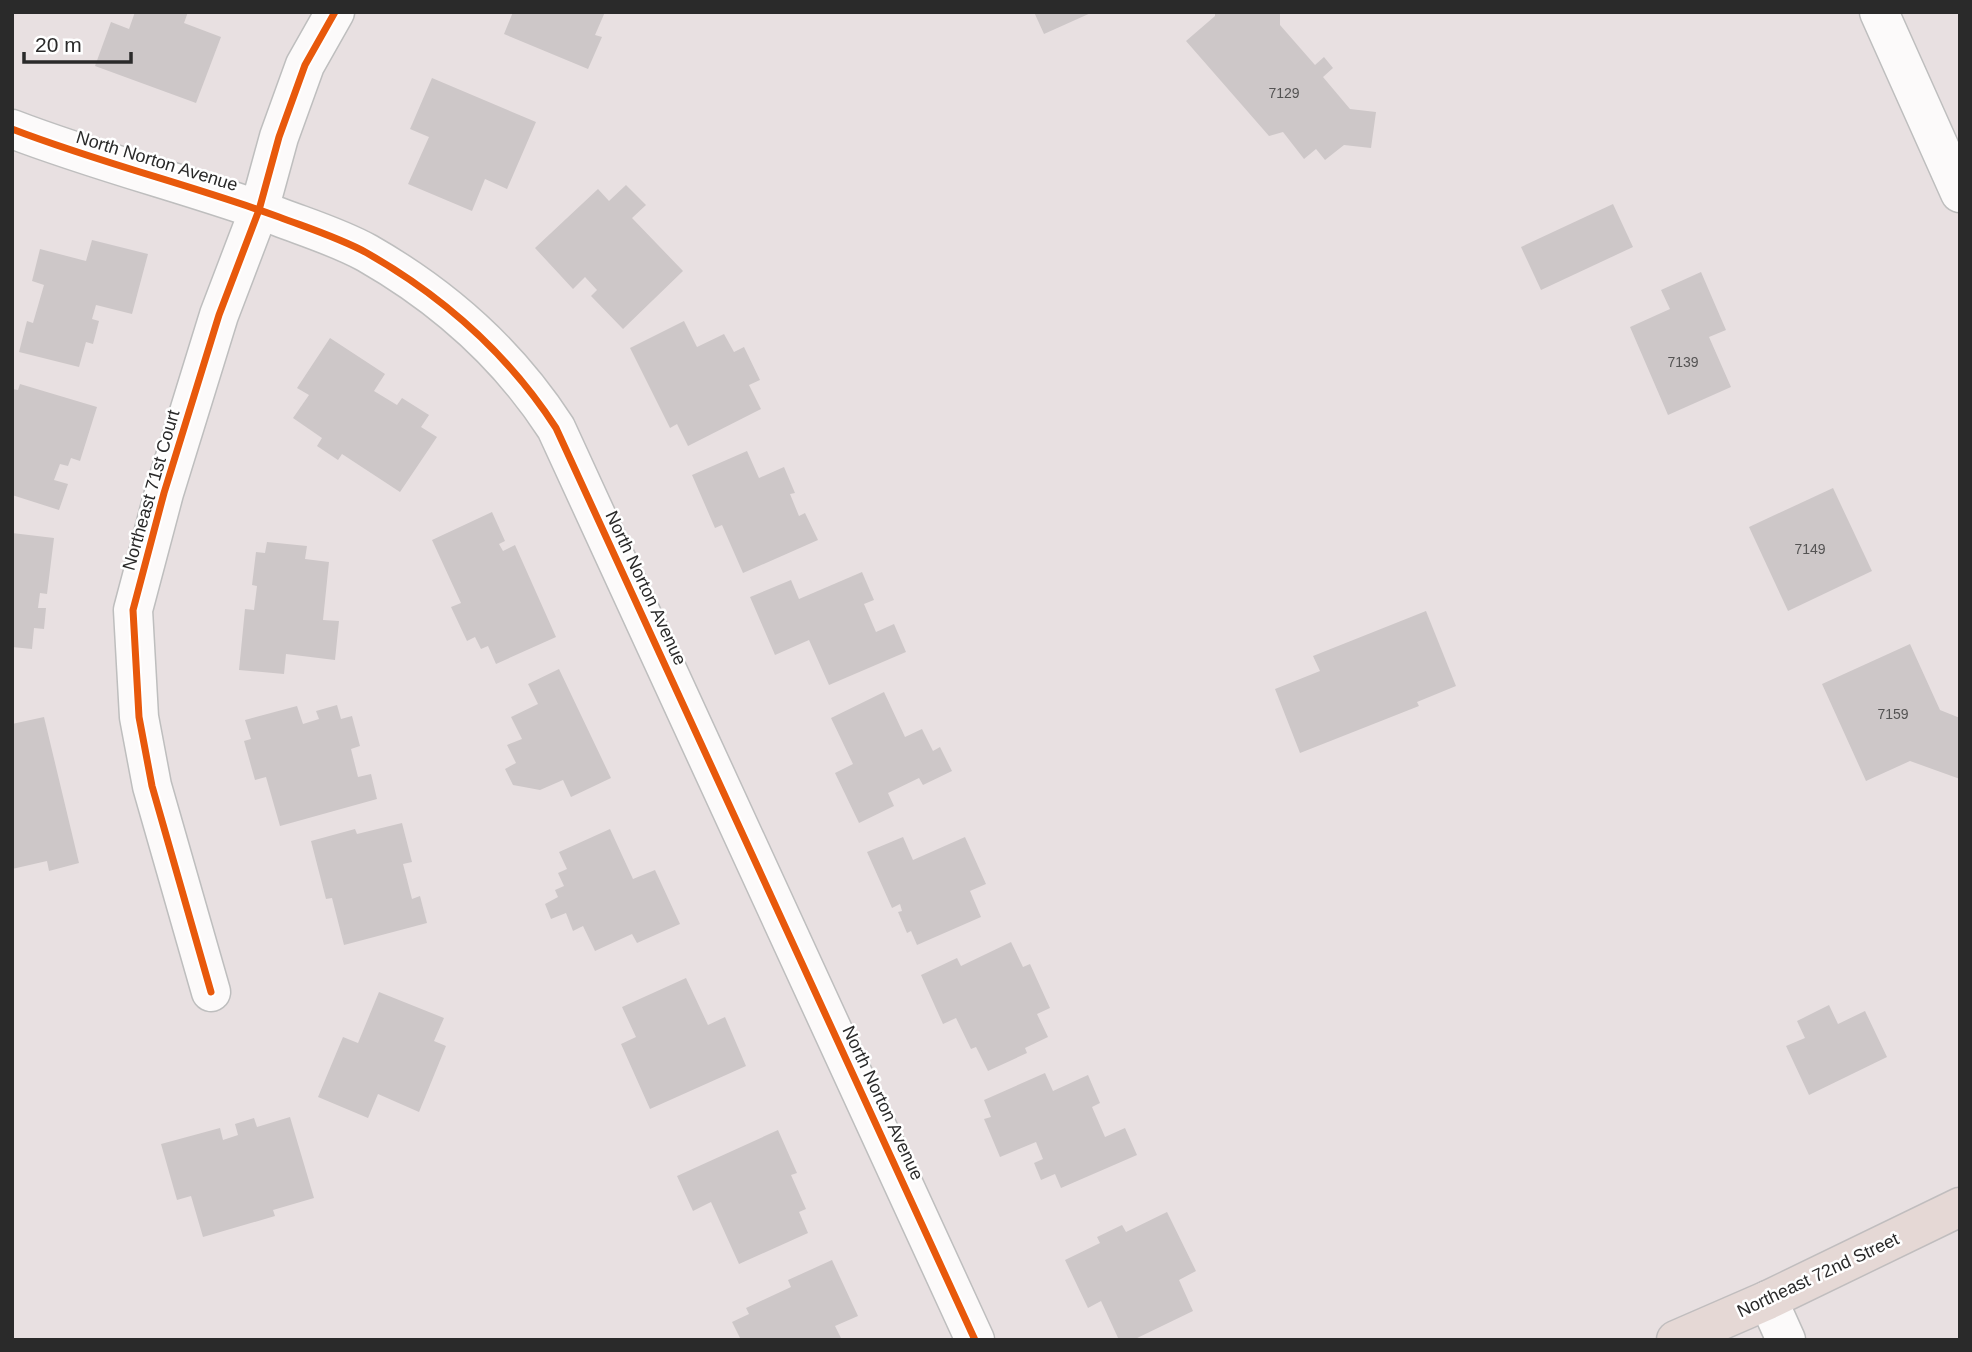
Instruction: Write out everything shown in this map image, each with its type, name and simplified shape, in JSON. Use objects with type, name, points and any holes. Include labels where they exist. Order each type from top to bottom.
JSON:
[{"type":"main road","name":"Northeast 72nd Street","points":[[1676,1340],[1768,1300],[1960,1207]]},
{"type":"street","name":"Northeast 71st Court","points":[[211,992],[152,786],[139,717],[133,610],[164,493],[219,315],[259,209],[279,137],[305,65],[335,12]]},
{"type":"street","points":[[1879,12],[1960,193]]},
{"type":"street","name":"North Norton Avenue","points":[[12,129],[77,154],[259,209],[366,253],[437,298],[492,346],[535,395],[556,428],[975,1340]]},
{"type":"street","points":[[1768,1300],[1786,1340]]},
{"type":"building","points":[[135,12],[188,12],[184,23],[221,37],[196,103],[95,66],[111,22],[129,29]]},
{"type":"building","points":[[513,12],[605,12],[595,35],[602,37],[588,69],[504,34]]},
{"type":"building","points":[[1034,12],[1093,12],[1044,34]]},
{"type":"building","points":[[1215,12],[1280,12],[1280,25],[1315,65],[1324,57],[1333,68],[1323,77],[1350,109],[1376,112],[1371,148],[1344,145],[1325,160],[1316,149],[1304,159],[1283,132],[1269,136],[1186,41],[1215,16]]},
{"type":"building","points":[[432,78],[536,122],[507,189],[485,179],[472,211],[408,184],[429,137],[410,129]]},
{"type":"building","points":[[626,185],[646,205],[632,218],[683,271],[623,329],[591,296],[597,290],[585,277],[573,289],[535,248],[598,189],[609,201]]},
{"type":"building","points":[[1613,204],[1633,247],[1541,290],[1521,247]]},
{"type":"building","points":[[92,240],[148,254],[132,314],[96,305],[92,319],[99,321],[93,344],[86,342],[79,367],[19,352],[27,321],[33,323],[44,285],[32,281],[40,249],[86,261]]},
{"type":"building","points":[[1701,272],[1726,330],[1709,337],[1731,387],[1668,415],[1630,327],[1670,309],[1661,290]]},
{"type":"building","points":[[684,321],[697,347],[724,334],[734,352],[744,347],[760,380],[749,385],[761,409],[688,446],[677,424],[670,428],[630,348]]},
{"type":"building","points":[[330,338],[385,374],[374,391],[397,405],[402,398],[429,415],[421,427],[437,437],[400,492],[342,454],[338,460],[317,446],[322,438],[293,418],[309,395],[297,388]]},
{"type":"building","points":[[20,384],[97,407],[80,461],[71,458],[68,466],[60,464],[54,480],[68,484],[59,510],[12,495],[12,389],[18,390]]},
{"type":"building","points":[[747,451],[759,478],[784,467],[795,493],[790,494],[799,516],[805,513],[818,540],[743,573],[722,525],[715,528],[692,475]]},
{"type":"building","points":[[1833,488],[1872,571],[1788,611],[1749,527]]},
{"type":"building","points":[[492,512],[505,541],[499,544],[503,551],[515,545],[556,637],[496,664],[488,646],[481,649],[475,637],[467,641],[451,607],[461,603],[432,540]]},
{"type":"building","points":[[12,533],[54,538],[47,594],[40,593],[38,608],[46,608],[44,629],[34,628],[32,649],[12,647]]},
{"type":"building","points":[[267,542],[307,546],[305,559],[329,562],[323,620],[339,621],[335,660],[286,654],[284,674],[239,670],[245,609],[254,610],[257,586],[252,585],[256,552],[265,553]]},
{"type":"building","points":[[862,572],[874,600],[864,604],[876,632],[894,624],[906,652],[829,685],[809,640],[775,655],[750,597],[791,580],[799,599]]},
{"type":"building","points":[[1426,611],[1456,686],[1417,702],[1419,706],[1300,753],[1275,689],[1320,671],[1313,656]]},
{"type":"building","points":[[1910,644],[1940,710],[1960,718],[1960,779],[1910,761],[1866,781],[1822,684]]},
{"type":"building","points":[[559,669],[611,778],[571,797],[563,780],[540,790],[513,785],[505,769],[516,763],[507,745],[522,739],[511,717],[538,704],[528,684]]},
{"type":"building","points":[[884,692],[905,737],[922,729],[933,751],[940,747],[952,771],[923,785],[919,778],[888,793],[894,806],[859,823],[835,773],[853,764],[831,718]]},
{"type":"building","points":[[337,705],[341,719],[352,716],[360,746],[351,749],[358,777],[371,774],[377,799],[280,826],[266,777],[255,780],[244,741],[251,739],[245,720],[297,706],[303,724],[319,719],[316,711]]},
{"type":"building","points":[[44,717],[79,863],[49,871],[47,861],[12,869],[12,724]]},
{"type":"building","points":[[402,823],[412,862],[403,864],[412,899],[420,896],[427,923],[344,945],[332,898],[326,899],[311,841],[355,829],[357,834]]},
{"type":"building","points":[[610,829],[633,879],[655,870],[680,924],[637,943],[632,934],[595,951],[583,926],[573,931],[566,913],[551,919],[545,904],[558,897],[555,890],[564,886],[558,873],[567,869],[559,852]]},
{"type":"building","points":[[903,837],[913,860],[965,837],[986,884],[970,891],[981,917],[917,945],[911,931],[907,933],[898,912],[902,911],[900,904],[892,908],[867,852]]},
{"type":"building","points":[[1011,942],[1023,967],[1030,964],[1050,1008],[1037,1014],[1048,1037],[1025,1048],[1027,1053],[988,1071],[976,1047],[971,1049],[956,1018],[943,1024],[921,975],[957,958],[961,966]]},
{"type":"building","points":[[686,978],[708,1025],[725,1017],[746,1066],[650,1109],[621,1044],[636,1037],[622,1007]]},
{"type":"building","points":[[379,992],[444,1018],[434,1041],[446,1046],[419,1112],[378,1094],[368,1118],[318,1097],[343,1037],[358,1043]]},
{"type":"building","points":[[1829,1005],[1838,1024],[1865,1011],[1887,1057],[1809,1095],[1786,1046],[1805,1038],[1797,1021]]},
{"type":"building","points":[[1045,1073],[1053,1091],[1088,1075],[1100,1103],[1092,1107],[1105,1137],[1125,1128],[1137,1155],[1061,1188],[1055,1174],[1041,1180],[1034,1163],[1043,1159],[1036,1142],[1000,1157],[984,1119],[991,1117],[984,1100]]},
{"type":"building","points":[[290,1117],[314,1198],[273,1210],[275,1216],[203,1237],[191,1196],[177,1200],[161,1144],[220,1128],[223,1140],[238,1135],[235,1124],[254,1118],[257,1127]]},
{"type":"building","points":[[778,1130],[797,1173],[791,1175],[806,1209],[799,1212],[808,1233],[739,1264],[711,1202],[693,1211],[677,1176]]},
{"type":"building","points":[[1167,1212],[1196,1271],[1179,1280],[1193,1311],[1133,1340],[1119,1340],[1101,1301],[1088,1308],[1065,1260],[1100,1243],[1097,1237],[1122,1225],[1126,1232]]},
{"type":"building","points":[[832,1260],[858,1316],[835,1326],[842,1340],[741,1340],[732,1322],[749,1314],[746,1308],[791,1287],[788,1280]]},
{"type":"cycle path","points":[[211,992],[152,786],[139,717],[133,610],[164,493],[219,315],[259,210],[279,137],[305,65],[335,12]]},
{"type":"cycle path","points":[[12,129],[78,153],[246,205],[367,253],[448,308],[495,352],[537,401],[556,428],[975,1340]]}]
